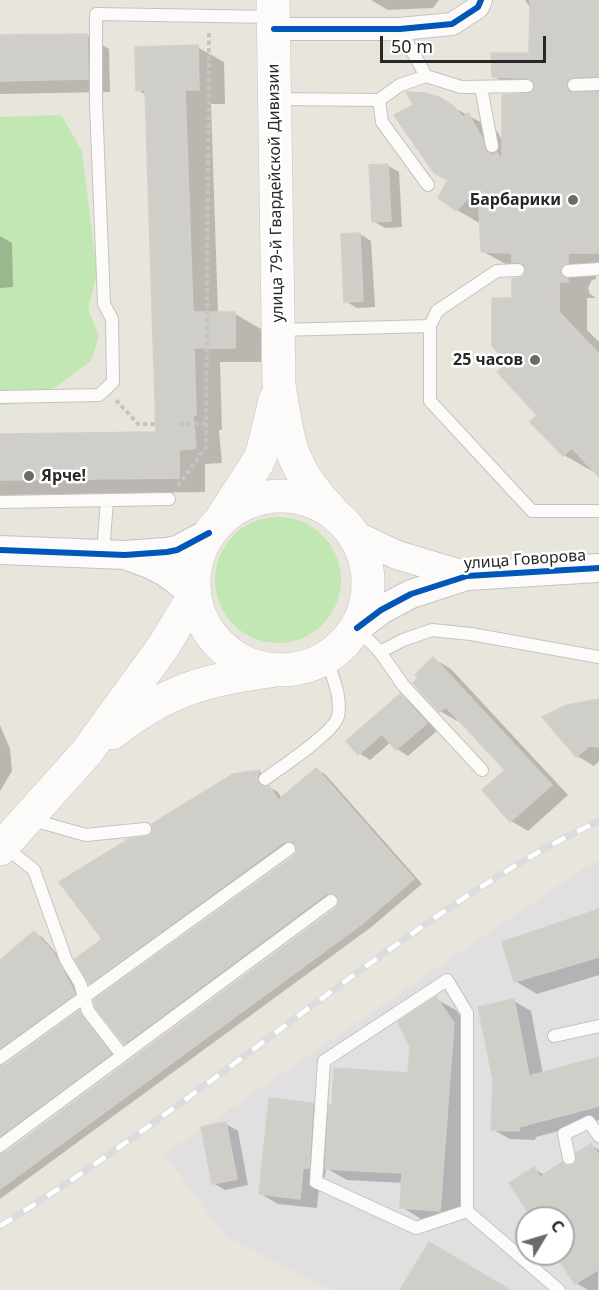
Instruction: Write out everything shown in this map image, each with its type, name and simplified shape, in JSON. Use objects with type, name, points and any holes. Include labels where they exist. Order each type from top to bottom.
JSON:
[{"type":"main road","name":"улица 79-й Гвардейской Дивизии","points":[[273,15],[279,385],[289,444],[294,459],[309,486],[346,526]]},
{"type":"main road","name":"улица 79-й Гвардейской Дивизии","points":[[214,526],[243,486],[263,450],[279,385]]},
{"type":"main road","points":[[86,753],[140,712],[170,695],[212,681],[298,668],[326,657],[357,628],[366,601],[368,583],[365,560],[346,526],[323,507],[301,498],[280,496],[264,497],[242,504],[214,526],[199,552],[194,574],[194,596],[199,615],[208,632],[224,649],[244,662],[278,670]]},
{"type":"main road","points":[[2,847],[86,753],[163,647],[194,596]]},
{"type":"street","points":[[273,15],[400,29],[452,24],[478,7],[481,0]]},
{"type":"street","points":[[0,550],[114,554],[177,550],[214,526]]},
{"type":"street","name":"улица Говорова","points":[[346,526],[398,555],[467,576]]},
{"type":"street","points":[[114,554],[153,564],[176,577],[194,596]]},
{"type":"street","name":"улица Говорова","points":[[357,628],[381,610],[411,594],[467,576],[599,568]]},
{"type":"lane","points":[[0,397],[99,395],[113,382],[112,319],[104,304],[96,102],[96,14],[273,15]]},
{"type":"lane","points":[[400,29],[426,76]]},
{"type":"lane","points":[[275,99],[379,100],[400,85],[426,76],[461,87],[527,86]]},
{"type":"lane","points":[[574,85],[599,84]]},
{"type":"lane","points":[[481,87],[492,146]]},
{"type":"lane","points":[[379,100],[382,122],[428,185]]},
{"type":"lane","points":[[568,271],[599,269]]},
{"type":"lane","points":[[518,270],[497,271],[437,311],[430,326],[429,401],[532,511],[599,511]]},
{"type":"lane","points":[[278,330],[430,326]]},
{"type":"lane","points":[[0,501],[169,499]]},
{"type":"lane","points":[[107,500],[114,554]]},
{"type":"lane","points":[[357,628],[380,652],[403,685],[482,770]]},
{"type":"lane","points":[[380,652],[403,640],[432,630],[471,634],[599,657]]},
{"type":"lane","points":[[265,779],[329,730],[338,717],[338,695],[326,657]]},
{"type":"lane","points":[[28,819],[86,836],[145,829]]},
{"type":"lane","points":[[2,847],[34,870],[66,960],[80,983],[88,1011],[122,1055]]},
{"type":"lane","points":[[0,1058],[289,849]]},
{"type":"lane","points":[[0,1146],[331,901]]},
{"type":"lane","points":[[467,1211],[416,1228],[316,1182],[324,1061],[447,980],[467,1013],[467,1211],[559,1290]]},
{"type":"lane","points":[[555,1036],[599,1026]]},
{"type":"lane","points":[[569,1158],[564,1134],[589,1122],[599,1136]]},
{"type":"path","points":[[169,499],[206,447],[209,16]]},
{"type":"path","points":[[106,389],[138,424],[156,424]]},
{"type":"path","points":[[179,424],[207,423]]},
{"type":"shaded area","points":[[599,861],[599,1290],[332,1290],[225,1236],[164,1154],[588,865]]},
{"type":"green space","points":[[61,115],[82,151],[97,274],[88,309],[99,336],[91,361],[55,387],[17,404],[0,405],[0,117]]},
{"type":"green space","points":[[278,517],[302,522],[322,536],[336,556],[341,580],[336,604],[322,624],[302,638],[278,643],[254,638],[234,624],[220,604],[215,580],[220,556],[234,536],[254,522]]},
{"type":"building","points":[[530,0],[599,0],[599,76],[573,77],[567,81],[566,85],[567,90],[574,93],[599,92],[599,253],[568,253],[568,263],[563,265],[560,271],[568,282],[559,282],[559,312],[599,354],[599,477],[572,448],[563,456],[530,422],[537,415],[497,372],[507,363],[492,346],[492,298],[512,298],[512,279],[523,277],[525,266],[521,262],[512,262],[512,253],[481,252],[478,187],[456,211],[438,198],[448,180],[434,173],[394,115],[413,105],[406,92],[425,93],[439,97],[453,106],[463,117],[468,113],[482,138],[485,151],[494,159],[494,154],[497,153],[502,160],[502,95],[531,93],[535,85],[531,79],[527,78],[492,77],[491,53],[529,53]]},
{"type":"building","points":[[87,34],[88,79],[0,81],[0,35]]},
{"type":"building","points":[[198,45],[199,90],[185,90],[193,312],[235,312],[235,348],[194,348],[196,415],[193,415],[196,448],[179,450],[179,478],[0,480],[0,434],[156,432],[145,90],[136,91],[135,47]]},
{"type":"building","points":[[388,164],[391,221],[372,222],[369,165]]},
{"type":"building","points":[[360,233],[363,301],[344,302],[341,234]]},
{"type":"building","points":[[433,657],[552,785],[510,822],[482,790],[505,770],[446,707],[439,712],[413,683],[418,678],[415,675]]},
{"type":"building","points":[[400,694],[427,723],[396,750],[382,734],[358,755],[346,741]]},
{"type":"building","points":[[599,699],[599,747],[589,746],[576,757],[542,717],[567,705]]},
{"type":"building","points":[[316,768],[414,879],[362,924],[0,1189],[0,1154],[5,1153],[336,908],[339,901],[335,894],[326,894],[124,1044],[95,1007],[94,1000],[294,856],[297,852],[296,845],[292,841],[284,842],[89,984],[75,959],[102,939],[59,882],[129,839],[149,836],[153,832],[152,824],[233,774],[260,770],[257,776],[258,783],[262,787],[269,786],[278,800]]},
{"type":"building","points":[[599,909],[599,957],[514,982],[502,942]]},
{"type":"building","points":[[34,931],[55,955],[75,994],[0,1048],[0,960]]},
{"type":"building","points":[[436,997],[454,1023],[440,1211],[400,1208],[402,1173],[325,1169],[334,1068],[408,1073],[410,1046],[398,1022]]},
{"type":"building","points":[[514,999],[529,1076],[599,1057],[599,1106],[519,1127],[519,1131],[491,1130],[493,1079],[478,1007]]},
{"type":"building","points":[[79,1011],[111,1054],[0,1136],[0,1066],[5,1065]]},
{"type":"building","points":[[269,1098],[313,1103],[309,1168],[303,1168],[300,1199],[259,1194]]},
{"type":"building","points":[[226,1122],[237,1179],[212,1184],[201,1127]]},
{"type":"building","points":[[591,1144],[599,1155],[599,1269],[575,1284],[563,1266],[575,1266],[575,1206],[524,1206],[509,1183],[534,1167],[540,1177],[562,1162],[566,1166],[571,1166],[577,1161],[576,1153]]},
{"type":"building","points":[[429,1242],[510,1290],[400,1290]]},
{"type":"railway","points":[[0,1226],[145,1129],[459,901],[542,850],[599,821]]},
{"type":"cycle path","points":[[274,29],[400,29],[452,24],[478,7],[481,0]]},
{"type":"cycle path","points":[[0,550],[125,555],[167,552],[177,550],[209,533]]},
{"type":"cycle path","points":[[357,628],[381,610],[411,594],[467,576],[599,568]]},
{"type":"place","name":"Барбарики","points":[[573,200]]},
{"type":"place","name":"25 часов","points":[[535,360]]},
{"type":"place","name":"Ярче!","points":[[29,476]]}]
